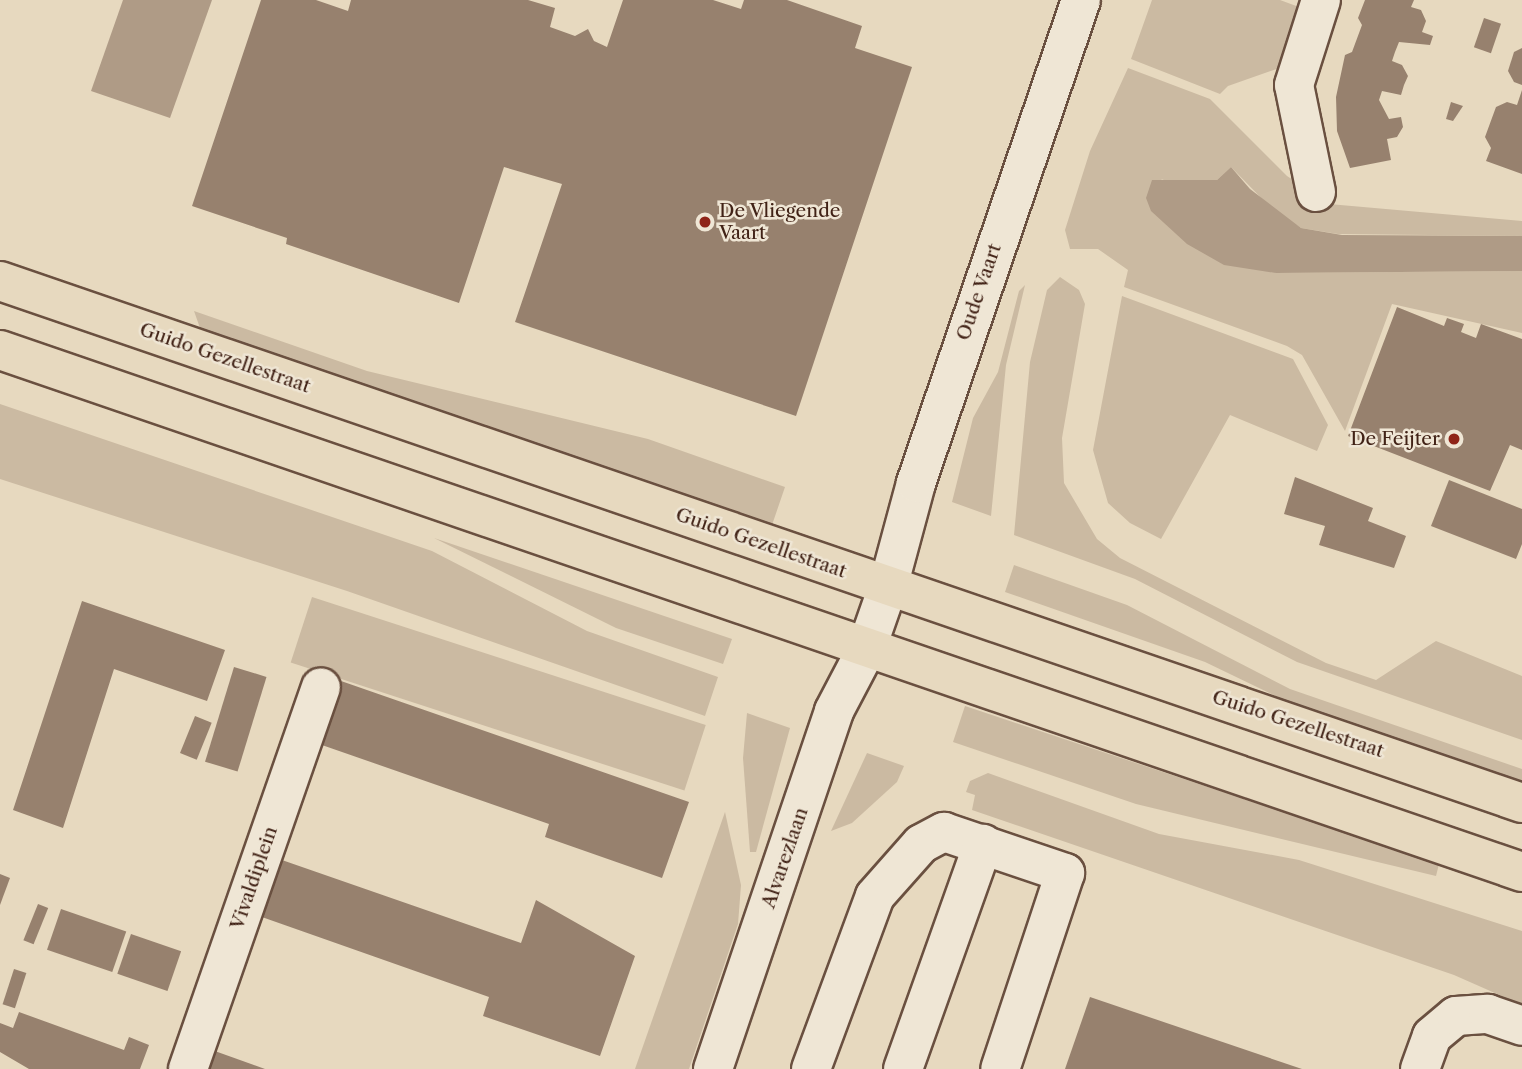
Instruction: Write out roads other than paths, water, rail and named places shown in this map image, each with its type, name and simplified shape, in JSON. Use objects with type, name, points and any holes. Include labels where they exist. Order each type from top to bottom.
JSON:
[{"type":"main road","name":"Guido Gezellestraat","points":[[0,281],[888,587],[1454,776],[1522,803]]},
{"type":"main road","points":[[0,350],[866,650],[1522,872]]},
{"type":"street","name":"Oude Vaart","points":[[866,650],[888,587],[915,483],[1081,0]]},
{"type":"street","points":[[1316,192],[1294,85],[1321,0]]},
{"type":"street","name":"Alvarezlaan","points":[[713,1069],[834,711],[866,650]]},
{"type":"street","name":"Vivaldiplein","points":[[188,1069],[321,687]]},
{"type":"street","points":[[811,1069],[875,896],[921,844],[944,832],[1065,873],[1000,1069]]},
{"type":"street","points":[[903,1069],[983,844]]},
{"type":"street","points":[[1420,1069],[1432,1036],[1456,1016],[1488,1014],[1522,1026]]},
{"type":"place","name":"De Vliegende Vaart","points":[[705,222]]},
{"type":"place","name":"De Feijter","points":[[1454,439]]}]
